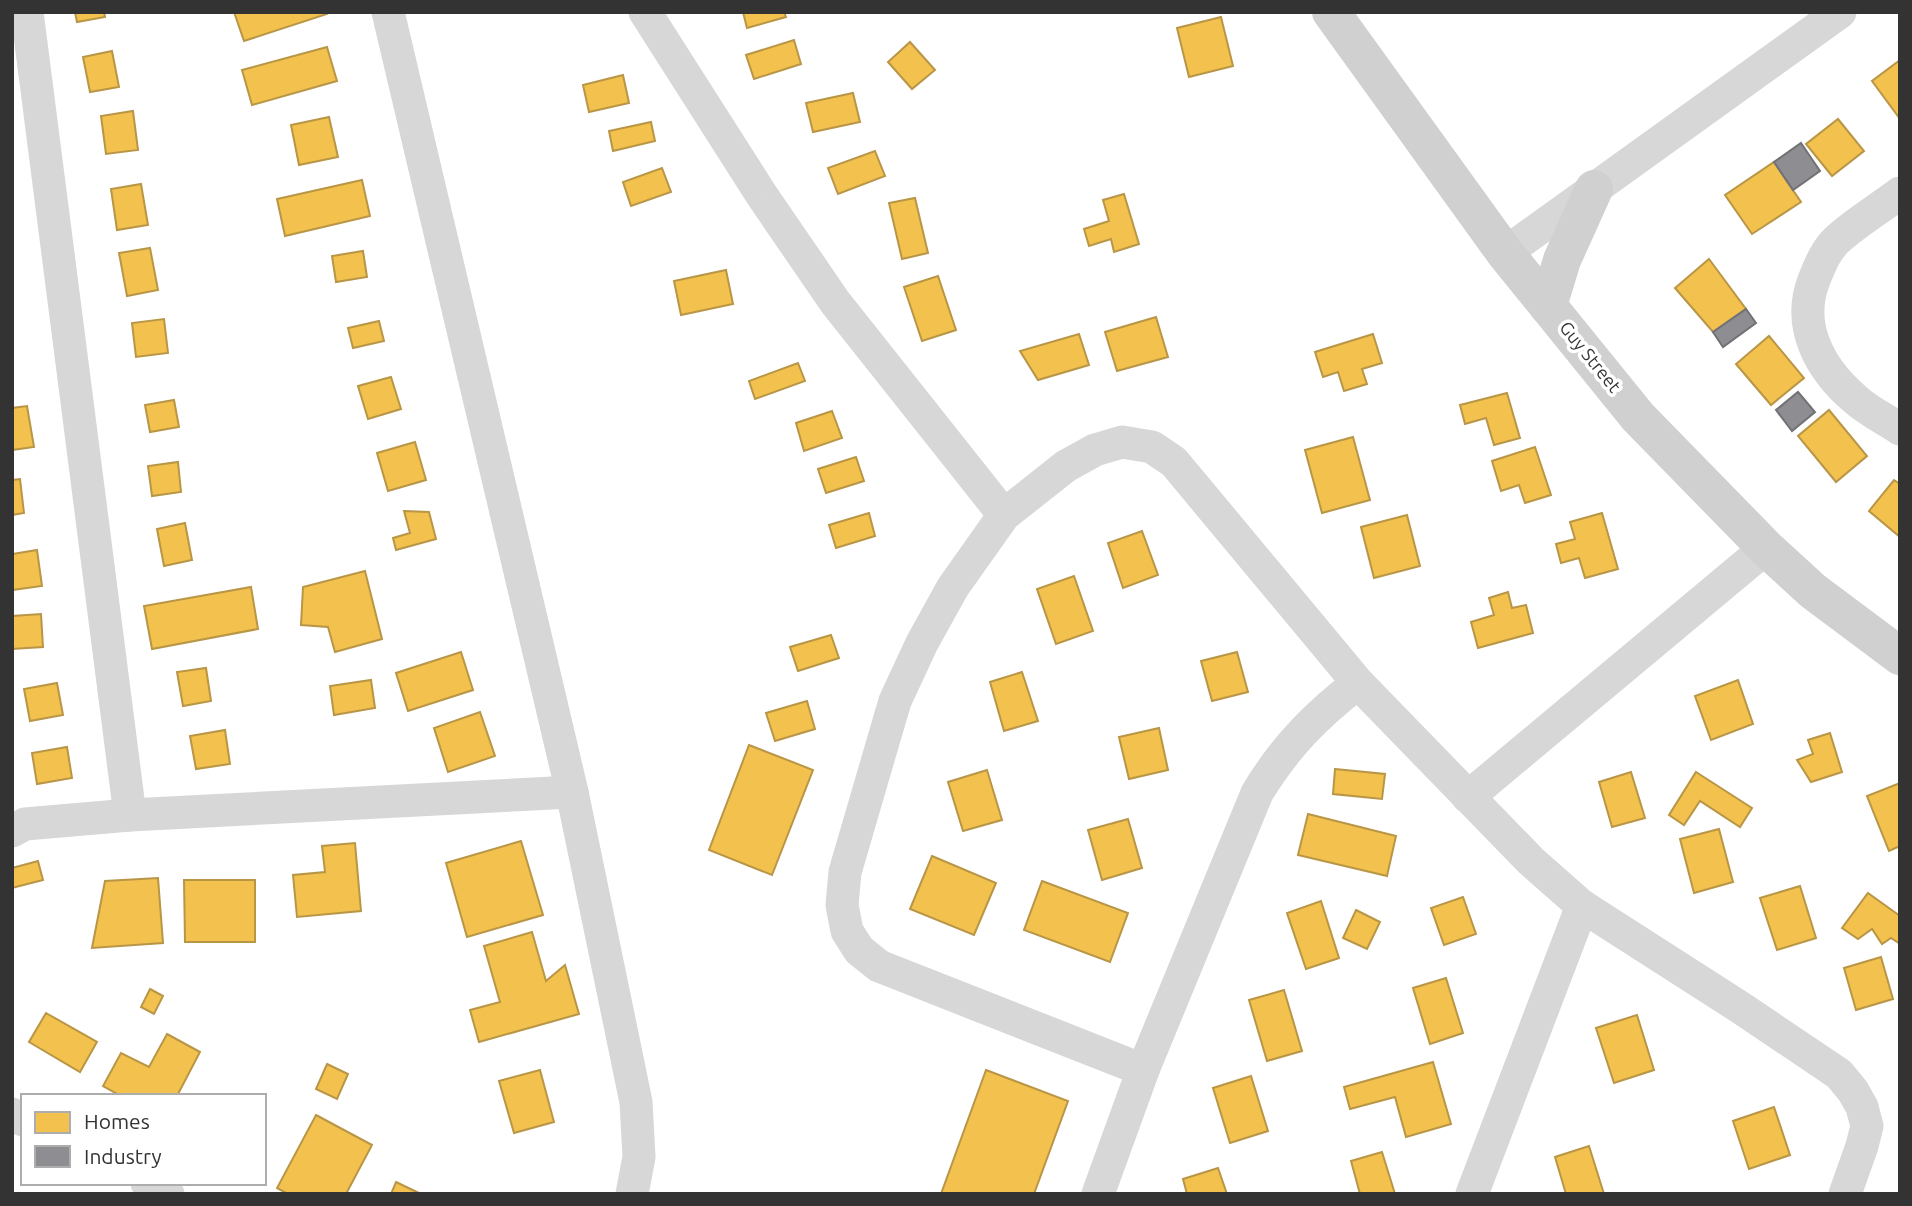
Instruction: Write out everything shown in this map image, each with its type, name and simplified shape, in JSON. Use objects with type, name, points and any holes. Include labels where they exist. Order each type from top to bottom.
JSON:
[{"type":"street","points":[[27,12],[130,815]]},
{"type":"street","points":[[388,12],[572,792],[636,1102],[639,1157],[632,1194]]},
{"type":"street","points":[[645,12],[761,194],[835,302],[1004,515]]},
{"type":"street","name":"Guy Street","points":[[1331,12],[1505,253],[1638,417],[1766,548],[1813,591],[1900,656]]},
{"type":"street","points":[[1505,253],[1840,12]]},
{"type":"street","points":[[1548,306],[1562,260],[1594,189]]},
{"type":"street","points":[[1900,194],[1837,239],[1823,258],[1811,288],[1808,312],[1809,334],[1825,368],[1855,400],[1900,429]]},
{"type":"street","points":[[1143,1070],[879,966],[859,950],[847,931],[842,905],[845,872],[895,701],[922,643],[953,587],[1004,515],[1066,466],[1095,450],[1122,442],[1152,447],[1174,463],[1358,684],[1531,860],[1582,906],[1839,1074],[1862,1107],[1867,1126],[1845,1194]]},
{"type":"street","points":[[1468,797],[1766,548]]},
{"type":"street","points":[[1098,1194],[1143,1070],[1257,793],[1297,736],[1331,704],[1358,684]]},
{"type":"street","points":[[12,831],[25,824],[130,815],[572,792]]},
{"type":"street","points":[[1472,1194],[1582,906]]},
{"type":"street","points":[[151,1185],[168,1194]]},
{"type":"building: Homes","points":[[75,12],[104,12],[105,17],[77,22]]},
{"type":"building: Homes","points":[[234,12],[326,12],[327,14],[244,41]]},
{"type":"building: Homes","points":[[743,12],[784,12],[786,17],[747,28]]},
{"type":"building: Homes","points":[[1221,17],[1233,66],[1189,77],[1177,28]]},
{"type":"building: Homes","points":[[794,40],[801,64],[754,79],[746,55]]},
{"type":"building: Homes","points":[[910,42],[935,70],[912,89],[888,62]]},
{"type":"building: Homes","points":[[327,47],[337,81],[252,105],[242,70]]},
{"type":"building: Homes","points":[[112,51],[119,87],[90,92],[83,57]]},
{"type":"building: Homes","points":[[1900,60],[1900,119],[1872,81]]},
{"type":"building: Homes","points":[[623,75],[629,103],[589,112],[583,85]]},
{"type":"building: Homes","points":[[853,93],[860,122],[813,132],[806,103]]},
{"type":"building: Homes","points":[[133,111],[138,150],[106,154],[101,116]]},
{"type":"building: Homes","points":[[329,117],[338,157],[299,165],[291,125]]},
{"type":"building: Homes","points":[[1838,119],[1864,151],[1832,176],[1806,144]]},
{"type":"building: Homes","points":[[651,122],[655,141],[613,151],[609,131]]},
{"type":"building: Homes","points":[[875,151],[885,176],[838,194],[828,168]]},
{"type":"building: Homes","points":[[1774,162],[1801,202],[1752,234],[1725,195]]},
{"type":"building: Homes","points":[[662,168],[671,192],[631,206],[623,182]]},
{"type":"building: Homes","points":[[362,180],[370,216],[285,236],[277,199]]},
{"type":"building: Homes","points":[[141,184],[148,225],[117,230],[111,189]]},
{"type":"building: Homes","points":[[1124,194],[1139,244],[1114,252],[1111,239],[1089,246],[1084,229],[1109,221],[1103,200]]},
{"type":"building: Homes","points":[[915,198],[928,253],[902,259],[889,203]]},
{"type":"building: Homes","points":[[150,248],[158,290],[127,296],[119,253]]},
{"type":"building: Homes","points":[[363,251],[367,277],[336,282],[332,256]]},
{"type":"building: Homes","points":[[1709,259],[1746,309],[1713,332],[1675,288]]},
{"type":"building: Homes","points":[[726,270],[733,304],[681,315],[674,281]]},
{"type":"building: Homes","points":[[938,276],[956,330],[922,341],[904,287]]},
{"type":"building: Homes","points":[[1156,317],[1168,357],[1117,371],[1105,332]]},
{"type":"building: Homes","points":[[164,319],[168,353],[136,357],[132,323]]},
{"type":"building: Homes","points":[[379,321],[384,341],[353,348],[348,328]]},
{"type":"building: Homes","points":[[1079,334],[1089,365],[1038,380],[1020,351]]},
{"type":"building: Homes","points":[[1373,334],[1382,363],[1362,369],[1367,384],[1344,391],[1338,372],[1323,377],[1315,352]]},
{"type":"building: Homes","points":[[1769,336],[1804,378],[1771,405],[1736,364]]},
{"type":"building: Homes","points":[[798,363],[805,381],[755,399],[749,381]]},
{"type":"building: Homes","points":[[391,377],[401,409],[368,419],[358,386]]},
{"type":"building: Homes","points":[[1507,393],[1520,438],[1494,445],[1486,418],[1465,424],[1460,405]]},
{"type":"building: Homes","points":[[174,400],[179,427],[150,432],[145,405]]},
{"type":"building: Homes","points":[[27,406],[34,447],[12,450],[12,408]]},
{"type":"building: Homes","points":[[1829,410],[1867,456],[1836,482],[1798,436]]},
{"type":"building: Homes","points":[[832,411],[842,438],[804,451],[796,423]]},
{"type":"building: Homes","points":[[1353,437],[1370,500],[1322,513],[1305,450]]},
{"type":"building: Homes","points":[[415,442],[426,480],[388,491],[377,453]]},
{"type":"building: Homes","points":[[1535,447],[1551,495],[1525,503],[1519,485],[1501,491],[1492,461]]},
{"type":"building: Homes","points":[[856,457],[864,481],[826,493],[818,469]]},
{"type":"building: Homes","points":[[178,462],[181,492],[152,496],[148,466]]},
{"type":"building: Homes","points":[[20,479],[24,513],[12,515],[12,480]]},
{"type":"building: Homes","points":[[1894,480],[1900,484],[1900,537],[1869,511]]},
{"type":"building: Homes","points":[[404,511],[429,512],[436,539],[396,550],[393,538],[410,533]]},
{"type":"building: Homes","points":[[869,513],[875,536],[836,548],[829,525]]},
{"type":"building: Homes","points":[[1602,513],[1618,569],[1585,578],[1579,558],[1561,563],[1556,544],[1575,539],[1570,522]]},
{"type":"building: Homes","points":[[1407,515],[1420,566],[1374,578],[1361,527]]},
{"type":"building: Homes","points":[[185,523],[192,560],[164,566],[157,529]]},
{"type":"building: Homes","points":[[1142,531],[1158,575],[1123,588],[1108,543]]},
{"type":"building: Homes","points":[[37,550],[42,586],[12,590],[12,554]]},
{"type":"building: Homes","points":[[365,571],[382,639],[335,652],[328,627],[301,625],[303,587]]},
{"type":"building: Homes","points":[[1074,576],[1093,631],[1056,644],[1037,589]]},
{"type":"building: Homes","points":[[251,587],[258,629],[152,649],[144,606]]},
{"type":"building: Homes","points":[[1508,592],[1512,608],[1526,605],[1533,633],[1478,648],[1471,622],[1494,615],[1489,598]]},
{"type":"building: Homes","points":[[41,614],[43,647],[12,649],[12,616]]},
{"type":"building: Homes","points":[[831,635],[839,658],[798,671],[790,647]]},
{"type":"building: Homes","points":[[461,652],[473,690],[408,711],[396,673]]},
{"type":"building: Homes","points":[[1237,652],[1248,692],[1212,701],[1201,661]]},
{"type":"building: Homes","points":[[206,668],[211,701],[183,706],[177,672]]},
{"type":"building: Homes","points":[[1022,672],[1038,721],[1004,731],[990,682]]},
{"type":"building: Homes","points":[[371,680],[375,708],[334,715],[330,686]]},
{"type":"building: Homes","points":[[1738,680],[1753,724],[1711,740],[1695,696]]},
{"type":"building: Homes","points":[[57,683],[63,715],[30,721],[24,689]]},
{"type":"building: Homes","points":[[807,701],[815,729],[775,741],[766,713]]},
{"type":"building: Homes","points":[[480,712],[495,756],[448,772],[434,728]]},
{"type":"building: Homes","points":[[1159,728],[1168,770],[1129,779],[1119,737]]},
{"type":"building: Homes","points":[[225,730],[230,764],[196,769],[190,736]]},
{"type":"building: Homes","points":[[1830,733],[1842,772],[1811,782],[1797,760],[1813,754],[1808,740]]},
{"type":"building: Homes","points":[[749,745],[813,770],[772,875],[709,850]]},
{"type":"building: Homes","points":[[67,747],[72,778],[37,784],[32,753]]},
{"type":"building: Homes","points":[[1335,769],[1385,774],[1382,799],[1333,794]]},
{"type":"building: Homes","points":[[987,770],[1002,820],[963,831],[948,782]]},
{"type":"building: Homes","points":[[1631,772],[1645,818],[1612,827],[1599,782]]},
{"type":"building: Homes","points":[[1696,772],[1752,808],[1740,827],[1700,801],[1684,825],[1669,815]]},
{"type":"building: Homes","points":[[1900,783],[1900,846],[1889,851],[1867,796]]},
{"type":"building: Homes","points":[[1308,814],[1396,836],[1387,876],[1298,855]]},
{"type":"building: Homes","points":[[1128,819],[1142,868],[1102,880],[1088,830]]},
{"type":"building: Homes","points":[[1719,829],[1733,882],[1694,893],[1680,839]]},
{"type":"building: Homes","points":[[521,841],[543,915],[467,937],[446,863]]},
{"type":"building: Homes","points":[[355,843],[361,911],[297,917],[293,875],[325,872],[322,846]]},
{"type":"building: Homes","points":[[932,856],[996,883],[974,935],[910,909]]},
{"type":"building: Homes","points":[[38,861],[43,880],[12,888],[12,868]]},
{"type":"building: Homes","points":[[158,878],[163,943],[92,948],[105,881]]},
{"type":"building: Homes","points":[[184,880],[255,880],[255,942],[185,942]]},
{"type":"building: Homes","points":[[1042,881],[1128,913],[1110,962],[1024,930]]},
{"type":"building: Homes","points":[[1800,886],[1816,938],[1777,950],[1760,898]]},
{"type":"building: Homes","points":[[1868,893],[1900,916],[1900,944],[1891,938],[1882,944],[1872,929],[1858,939],[1842,928]]},
{"type":"building: Homes","points":[[1463,897],[1476,934],[1444,945],[1431,908]]},
{"type":"building: Homes","points":[[1321,901],[1339,958],[1306,969],[1287,913]]},
{"type":"building: Homes","points":[[1356,910],[1380,922],[1367,949],[1343,938]]},
{"type":"building: Homes","points":[[532,932],[546,981],[565,965],[579,1014],[479,1042],[470,1010],[500,1002],[484,946]]},
{"type":"building: Homes","points":[[1881,957],[1893,999],[1856,1010],[1844,968]]},
{"type":"building: Homes","points":[[1446,978],[1463,1033],[1430,1044],[1413,988]]},
{"type":"building: Homes","points":[[150,989],[163,996],[154,1014],[141,1007]]},
{"type":"building: Homes","points":[[1284,990],[1302,1051],[1267,1061],[1249,1000]]},
{"type":"building: Homes","points":[[46,1013],[97,1042],[80,1072],[29,1042]]},
{"type":"building: Homes","points":[[1637,1015],[1654,1070],[1614,1083],[1596,1028]]},
{"type":"building: Homes","points":[[167,1034],[200,1052],[178,1094],[117,1094],[103,1086],[121,1053],[149,1067]]},
{"type":"building: Homes","points":[[1433,1062],[1451,1124],[1406,1137],[1395,1097],[1350,1109],[1344,1087]]},
{"type":"building: Homes","points":[[327,1064],[348,1074],[337,1099],[316,1089]]},
{"type":"building: Homes","points":[[540,1070],[554,1122],[514,1133],[499,1081]]},
{"type":"building: Homes","points":[[986,1070],[1068,1101],[1034,1194],[941,1194]]},
{"type":"building: Homes","points":[[1251,1076],[1268,1131],[1230,1143],[1213,1088]]},
{"type":"building: Homes","points":[[1774,1107],[1790,1155],[1749,1169],[1733,1121]]},
{"type":"building: Homes","points":[[316,1115],[372,1145],[346,1194],[288,1194],[277,1188]]},
{"type":"building: Homes","points":[[1589,1146],[1604,1194],[1566,1194],[1555,1157]]},
{"type":"building: Homes","points":[[1382,1152],[1395,1194],[1360,1194],[1351,1161]]},
{"type":"building: Homes","points":[[1218,1168],[1227,1194],[1187,1194],[1183,1179]]},
{"type":"building: Homes","points":[[396,1182],[421,1194],[391,1194]]},
{"type":"building: Industry","points":[[1801,143],[1820,171],[1793,190],[1774,162]]},
{"type":"building: Industry","points":[[1746,309],[1756,323],[1723,347],[1713,332]]},
{"type":"building: Industry","points":[[1798,392],[1815,412],[1792,431],[1776,410]]}]
